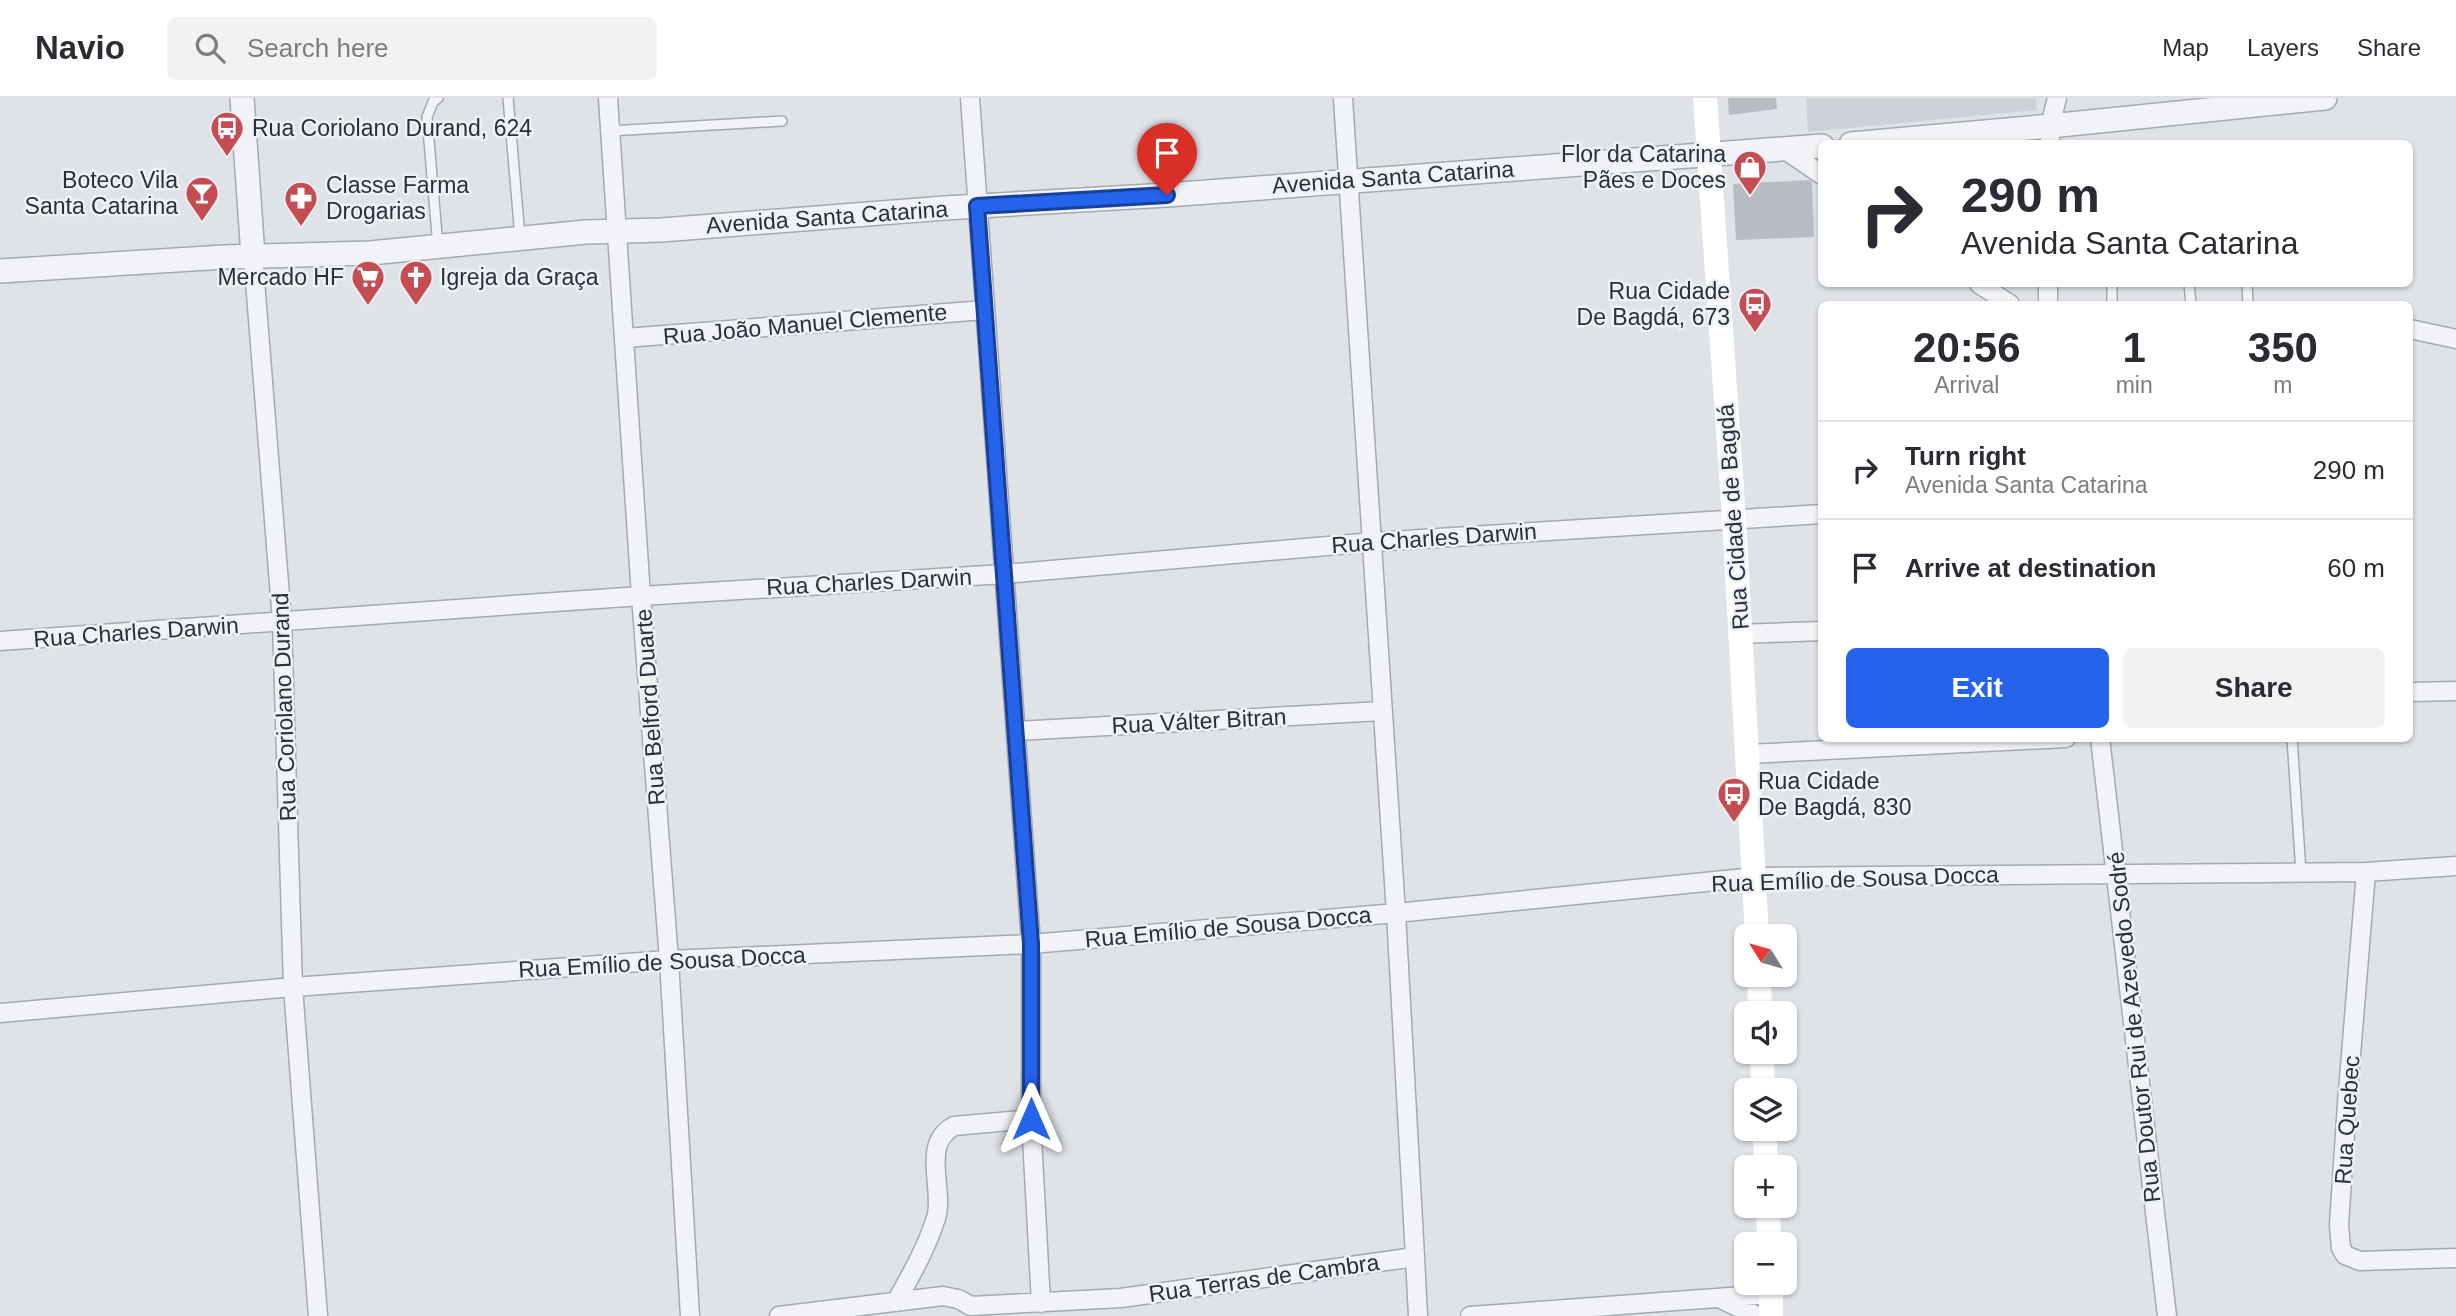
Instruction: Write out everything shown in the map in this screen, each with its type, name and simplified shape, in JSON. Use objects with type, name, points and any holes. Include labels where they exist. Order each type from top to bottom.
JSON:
[{"type":"main road","name":"Rua Cidade de Bagdá","points":[[1705,98],[1734,519],[1757,924]]},
{"type":"street","name":"Rua Coriolano Durand","points":[[242,98],[282,621],[293,987],[318,1316]]},
{"type":"street","name":"Rua Belford Duarte","points":[[608,98],[641,596],[669,960],[690,1316]]},
{"type":"street","points":[[970,98],[1031,944],[1031,1119],[1041,1303]]},
{"type":"street","points":[[1343,98],[1396,913],[1418,1316]]},
{"type":"street","points":[[2050,135],[2057,98]]},
{"type":"street","points":[[1939,140],[2050,135],[2208,104],[2325,98]]},
{"type":"street","name":"Avenida Santa Catarina","points":[[0,271],[253,256],[370,253],[520,238],[1167,195],[1818,146]]},
{"type":"street","points":[[1784,149],[1818,172]]},
{"type":"street","points":[[1984,287],[2005,301]]},
{"type":"street","name":"Rua João Manuel Clemente","points":[[625,338],[985,310]]},
{"type":"street","points":[[2413,330],[2456,339]]},
{"type":"street","name":"Rua Charles Darwin","points":[[0,641],[641,596],[1004,574],[1373,542],[1818,514]]},
{"type":"street","points":[[1741,635],[1818,631]]},
{"type":"street","points":[[2413,692],[2456,691]]},
{"type":"street","name":"Rua Válter Bitran","points":[[1016,731],[1382,711]]},
{"type":"street","points":[[1748,754],[1986,742]]},
{"type":"street","name":"Rua Doutor Rui de Azevedo Sodré","points":[[2101,742],[2166,1316]]},
{"type":"street","name":"Rua Emílio de Sousa Docca","points":[[0,1013],[293,987],[669,960],[1031,944],[1396,913],[1755,877],[2366,872],[2456,866]]},
{"type":"street","name":"Rua Quebec","points":[[2366,872],[2347,1103],[2339,1226],[2341,1248],[2345,1255],[2360,1261],[2456,1258]]},
{"type":"street","points":[[896,1302],[930,1235],[937,1215],[936,1160],[938,1143],[944,1132],[954,1126],[1031,1119]]},
{"type":"street","name":"Rua Terras de Cambra","points":[[779,1316],[865,1311],[896,1302],[943,1296],[958,1300],[968,1311],[1121,1298],[1415,1257]]},
{"type":"street","points":[[1113,1316],[1121,1298]]},
{"type":"street","points":[[1470,1316],[1720,1298],[1771,1298]]},
{"type":"street","points":[[1720,1298],[1756,1316]]},
{"type":"lane","points":[[438,98],[433,102],[427,117],[438,247]]},
{"type":"lane","points":[[508,98],[520,238]]},
{"type":"lane","points":[[610,131],[782,121]]},
{"type":"lane","points":[[2292,742],[2301,872]]},
{"type":"shaded area","points":[[1806,98],[2036,98],[2037,110],[1808,132]]},
{"type":"building","points":[[1728,98],[1776,98],[1777,109],[1729,115]]},
{"type":"building","points":[[1810,180],[1814,237],[1736,240],[1733,184]]},
{"type":"place","name":"Rua Coriolano Durand, 624","points":[[227,158]]},
{"type":"place","name":"Flor da Catarina Pães e Doces","points":[[1750,197]]},
{"type":"place","name":"Boteco Vila Santa Catarina","points":[[202,223]]},
{"type":"place","name":"Classe Farma Drogarias","points":[[301,228]]},
{"type":"place","name":"Mercado HF","points":[[368,307]]},
{"type":"place","name":"Igreja da Graça","points":[[416,307]]},
{"type":"place","name":"Rua Cidade De Bagdá, 673","points":[[1755,334]]},
{"type":"place","name":"Rua Cidade De Bagdá, 830","points":[[1734,824]]},
{"type":"route","points":[[1031,1119],[1031,944],[977,206],[1167,195]]}]
